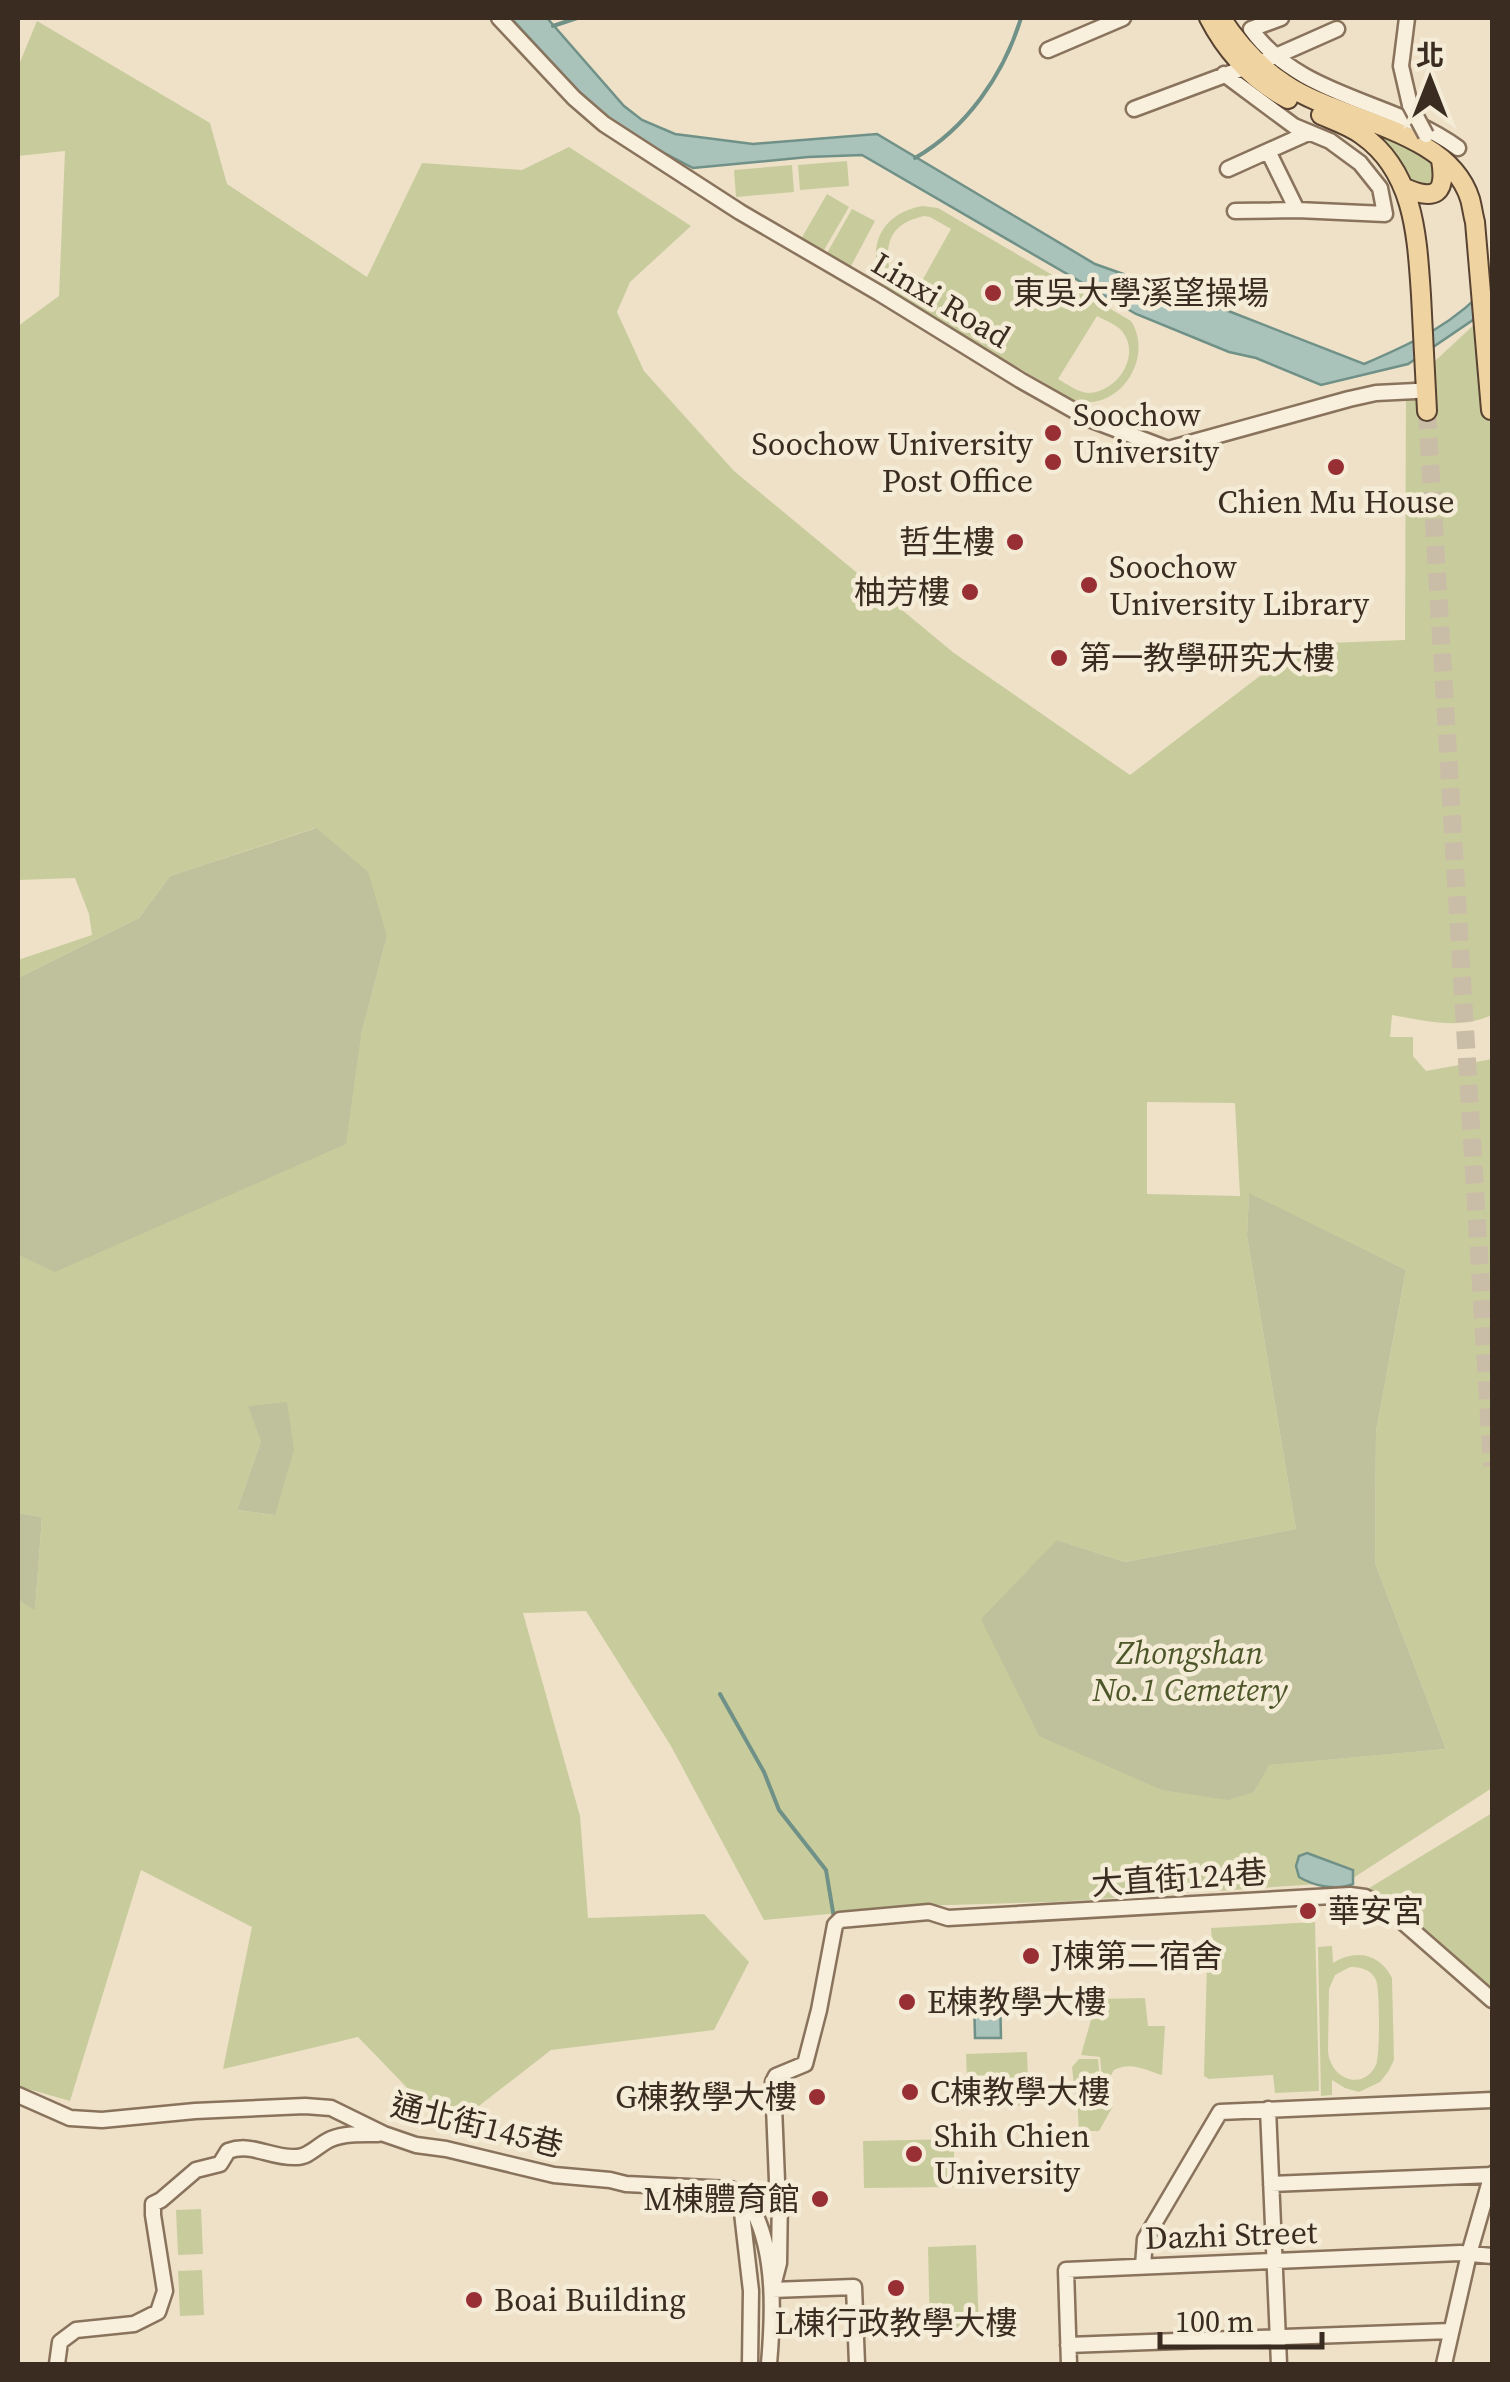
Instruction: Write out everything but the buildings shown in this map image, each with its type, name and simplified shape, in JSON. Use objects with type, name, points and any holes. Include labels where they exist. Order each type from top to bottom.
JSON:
[{"type":"main road","points":[[1209,18],[1232,54],[1260,62]]},
{"type":"main road","points":[[1221,18],[1241,46],[1286,85],[1433,148],[1470,196],[1491,410]]},
{"type":"main road","points":[[1260,62],[1255,77],[1278,94],[1364,136],[1396,171],[1413,213],[1418,247],[1426,411]]},
{"type":"main road","points":[[1404,188],[1425,194],[1442,186],[1444,178],[1433,148]]},
{"type":"street","name":"Linxi Road","points":[[499,18],[574,98],[604,124],[740,212],[1090,419],[1168,450],[1349,399],[1416,391]]},
{"type":"street","points":[[1048,50],[1123,18]]},
{"type":"street","points":[[1260,62],[1251,29],[1281,18]]},
{"type":"street","points":[[1407,18],[1401,66],[1410,106],[1433,148]]},
{"type":"street","points":[[1134,109],[1337,29]]},
{"type":"street","points":[[1260,62],[1283,64],[1313,81],[1435,131],[1458,148]]},
{"type":"street","points":[[1224,74],[1294,126],[1330,141],[1360,163],[1380,188],[1385,214],[1236,211]]},
{"type":"street","points":[[1228,169],[1308,133]]},
{"type":"street","points":[[1268,151],[1297,210]]},
{"type":"street","name":"大直街124巷","points":[[777,2181],[773,2082],[776,2076],[805,2064],[835,1925],[840,1920],[928,1912],[948,1918],[1350,1895],[1388,1909],[1492,2000]]},
{"type":"street","name":"通北街145巷","points":[[18,2095],[70,2118],[102,2120],[214,2110],[332,2108],[416,2145],[554,2176],[731,2189],[746,2203]]},
{"type":"street","points":[[1143,2266],[1145,2240],[1220,2112],[1492,2100]]},
{"type":"street","points":[[1268,2109],[1279,2364]]},
{"type":"street","points":[[57,2364],[60,2342],[76,2330],[134,2324],[158,2312],[165,2292],[153,2204],[196,2170],[220,2164],[228,2151],[238,2147],[301,2158],[333,2138],[384,2134]]},
{"type":"street","points":[[1271,2184],[1492,2174],[1444,2364]]},
{"type":"street","points":[[750,2364],[751,2291],[742,2213],[746,2203],[775,2190],[777,2181]]},
{"type":"street","points":[[769,2364],[772,2290],[779,2262],[777,2181]]},
{"type":"street","points":[[746,2203],[763,2242],[772,2290]]},
{"type":"street","name":"Dazhi Street","points":[[1069,2364],[1066,2270],[1492,2256]]},
{"type":"street","points":[[772,2290],[854,2287],[857,2364]]},
{"type":"street","points":[[1068,2345],[1451,2331]]},
{"type":"green space","points":[[37,21],[210,123],[227,184],[367,277],[422,163],[522,170],[569,147],[691,226],[630,282],[617,312],[644,371],[734,471],[954,653],[1130,775],[1302,644],[1405,640],[1406,388],[1492,308],[1492,1015],[1455,1023],[1392,1015],[1390,1037],[1413,1037],[1413,1056],[1426,1071],[1492,1059],[1492,1788],[1347,1882],[1055,1902],[915,1906],[764,1920],[671,1746],[586,1611],[523,1613],[580,1816],[588,1918],[704,1914],[749,1962],[714,2030],[551,2050],[448,2130],[358,2037],[223,2069],[252,1927],[141,1870],[70,2101],[18,2086],[18,1600],[35,1609],[42,1517],[18,1513],[18,1255],[55,1271],[361,1035],[387,936],[315,828],[170,876],[139,918],[18,978],[18,960],[92,935],[89,914],[75,878],[18,880],[18,326],[59,296],[65,151],[18,156],[18,67]],"holes":[[[1147,1102],[1235,1103],[1240,1196],[1147,1194]],[[1249,1194],[1406,1270],[1376,1431],[1375,1563],[1446,1749],[1268,1765],[1254,1792],[1057,1540],[1125,1562],[1296,1529],[1247,1236]],[[261,1441],[275,1515],[237,1510]]]},
{"type":"green space","points":[[1356,123],[1400,143],[1431,163],[1440,171],[1438,185],[1418,190]]},
{"type":"green space","points":[[847,161],[849,186],[800,190],[798,165]]},
{"type":"green space","points":[[792,165],[794,192],[736,197],[734,170]]},
{"type":"green space","points":[[827,194],[849,207],[823,252],[801,239]]},
{"type":"green space","points":[[938,208],[1131,321],[1138,351],[1128,380],[1105,399],[1074,400],[890,293],[881,279],[876,251],[885,227],[907,210]],"holes":[[[924,216],[951,229],[914,295],[892,276],[889,247],[898,228]],[[1097,316],[1122,331],[1129,353],[1116,381],[1088,393],[1058,379]]]},
{"type":"green space","points":[[852,209],[875,221],[851,266],[827,253]]},
{"type":"green space","points":[[316,828],[368,872],[387,936],[361,1035],[346,1144],[55,1272],[18,1255],[18,978],[139,918],[170,876]]},
{"type":"green space","name":"Zhongshan No.1 Cemetery","points":[[1249,1193],[1406,1270],[1376,1431],[1375,1563],[1446,1749],[1269,1765],[1254,1792],[1228,1800],[1162,1790],[1039,1736],[981,1619],[1057,1540],[1125,1562],[1296,1529],[1247,1236]]},
{"type":"green space","points":[[287,1402],[294,1450],[275,1515],[237,1510],[261,1441],[248,1406]]},
{"type":"green space","points":[[18,1513],[42,1517],[35,1610],[18,1600]]},
{"type":"green space","points":[[1492,1813],[1492,1992],[1361,1893]]},
{"type":"green space","points":[[1315,1922],[1319,2091],[1275,2093],[1273,2075],[1209,2079],[1204,2076],[1207,1962],[1212,1960],[1205,1943],[1212,1941],[1211,1928]]},
{"type":"green space","points":[[1332,1946],[1333,1963],[1358,1955],[1374,1959],[1392,1978],[1394,2060],[1380,2082],[1359,2092],[1332,2080],[1332,2095],[1321,2096],[1318,1947]],"holes":[[[1350,1967],[1365,1969],[1374,1976],[1379,2008],[1376,2065],[1356,2080],[1335,2069],[1328,2051],[1329,1989],[1335,1975]]]},
{"type":"green space","points":[[1145,1998],[1148,2026],[1165,2026],[1162,2075],[1132,2066],[1114,2070],[1107,2088],[1113,2106],[1099,2131],[1079,2131],[1077,2097],[1103,2093],[1100,2057],[1081,2055],[1097,1999]]},
{"type":"green space","points":[[1027,2052],[1029,2105],[968,2108],[966,2054]]},
{"type":"green space","points":[[1079,2059],[1098,2059],[1101,2092],[1075,2094],[1072,2067]]},
{"type":"green space","points":[[954,2139],[954,2187],[864,2188],[863,2141]]},
{"type":"green space","points":[[201,2209],[203,2254],[178,2255],[176,2210]]},
{"type":"green space","points":[[976,2245],[979,2331],[930,2332],[928,2247]]},
{"type":"green space","points":[[202,2270],[204,2315],[180,2316],[178,2271]]},
{"type":"water","points":[[511,18],[547,18],[624,106],[642,120],[675,134],[753,144],[877,134],[1095,264],[1364,364],[1433,330],[1464,309],[1492,282],[1492,307],[1408,364],[1321,385],[1136,314],[862,155],[693,168],[609,124]]},
{"type":"water","points":[[1307,1853],[1353,1870],[1353,1884],[1325,1886],[1299,1877],[1299,1856]]},
{"type":"water","points":[[1000,1995],[1001,2038],[975,2038],[974,1996]]},
{"type":"waterway","points":[[553,26],[577,18]]},
{"type":"waterway","points":[[915,158],[951,131],[981,98],[1005,59],[1021,18]]},
{"type":"waterway","points":[[720,1694],[764,1772],[779,1810],[826,1870],[834,1918]]},
{"type":"tunnel","points":[[1427,411],[1492,1466]]},
{"type":"place","name":"東吳大學溪望操場","points":[[993,293]]},
{"type":"place","name":"Soochow University","points":[[1053,433]]},
{"type":"place","name":"Soochow University Post Office","points":[[1053,462]]},
{"type":"place","name":"Chien Mu House","points":[[1336,467]]},
{"type":"place","name":"哲生樓","points":[[1015,542]]},
{"type":"place","name":"Soochow University Library","points":[[1089,585]]},
{"type":"place","name":"柚芳樓","points":[[970,592]]},
{"type":"place","name":"第一教學研究大樓","points":[[1059,658]]},
{"type":"place","name":"華安宮","points":[[1308,1911]]},
{"type":"place","name":"J棟第二宿舍","points":[[1031,1956]]},
{"type":"place","name":"E棟教學大樓","points":[[907,2002]]},
{"type":"place","name":"C棟教學大樓","points":[[910,2092]]},
{"type":"place","name":"G棟教學大樓","points":[[817,2097]]},
{"type":"place","name":"Shih Chien University","points":[[914,2154]]},
{"type":"place","name":"M棟體育館","points":[[820,2199]]},
{"type":"place","name":"L棟行政教學大樓","points":[[896,2288]]},
{"type":"place","name":"Boai Building","points":[[474,2300]]}]
